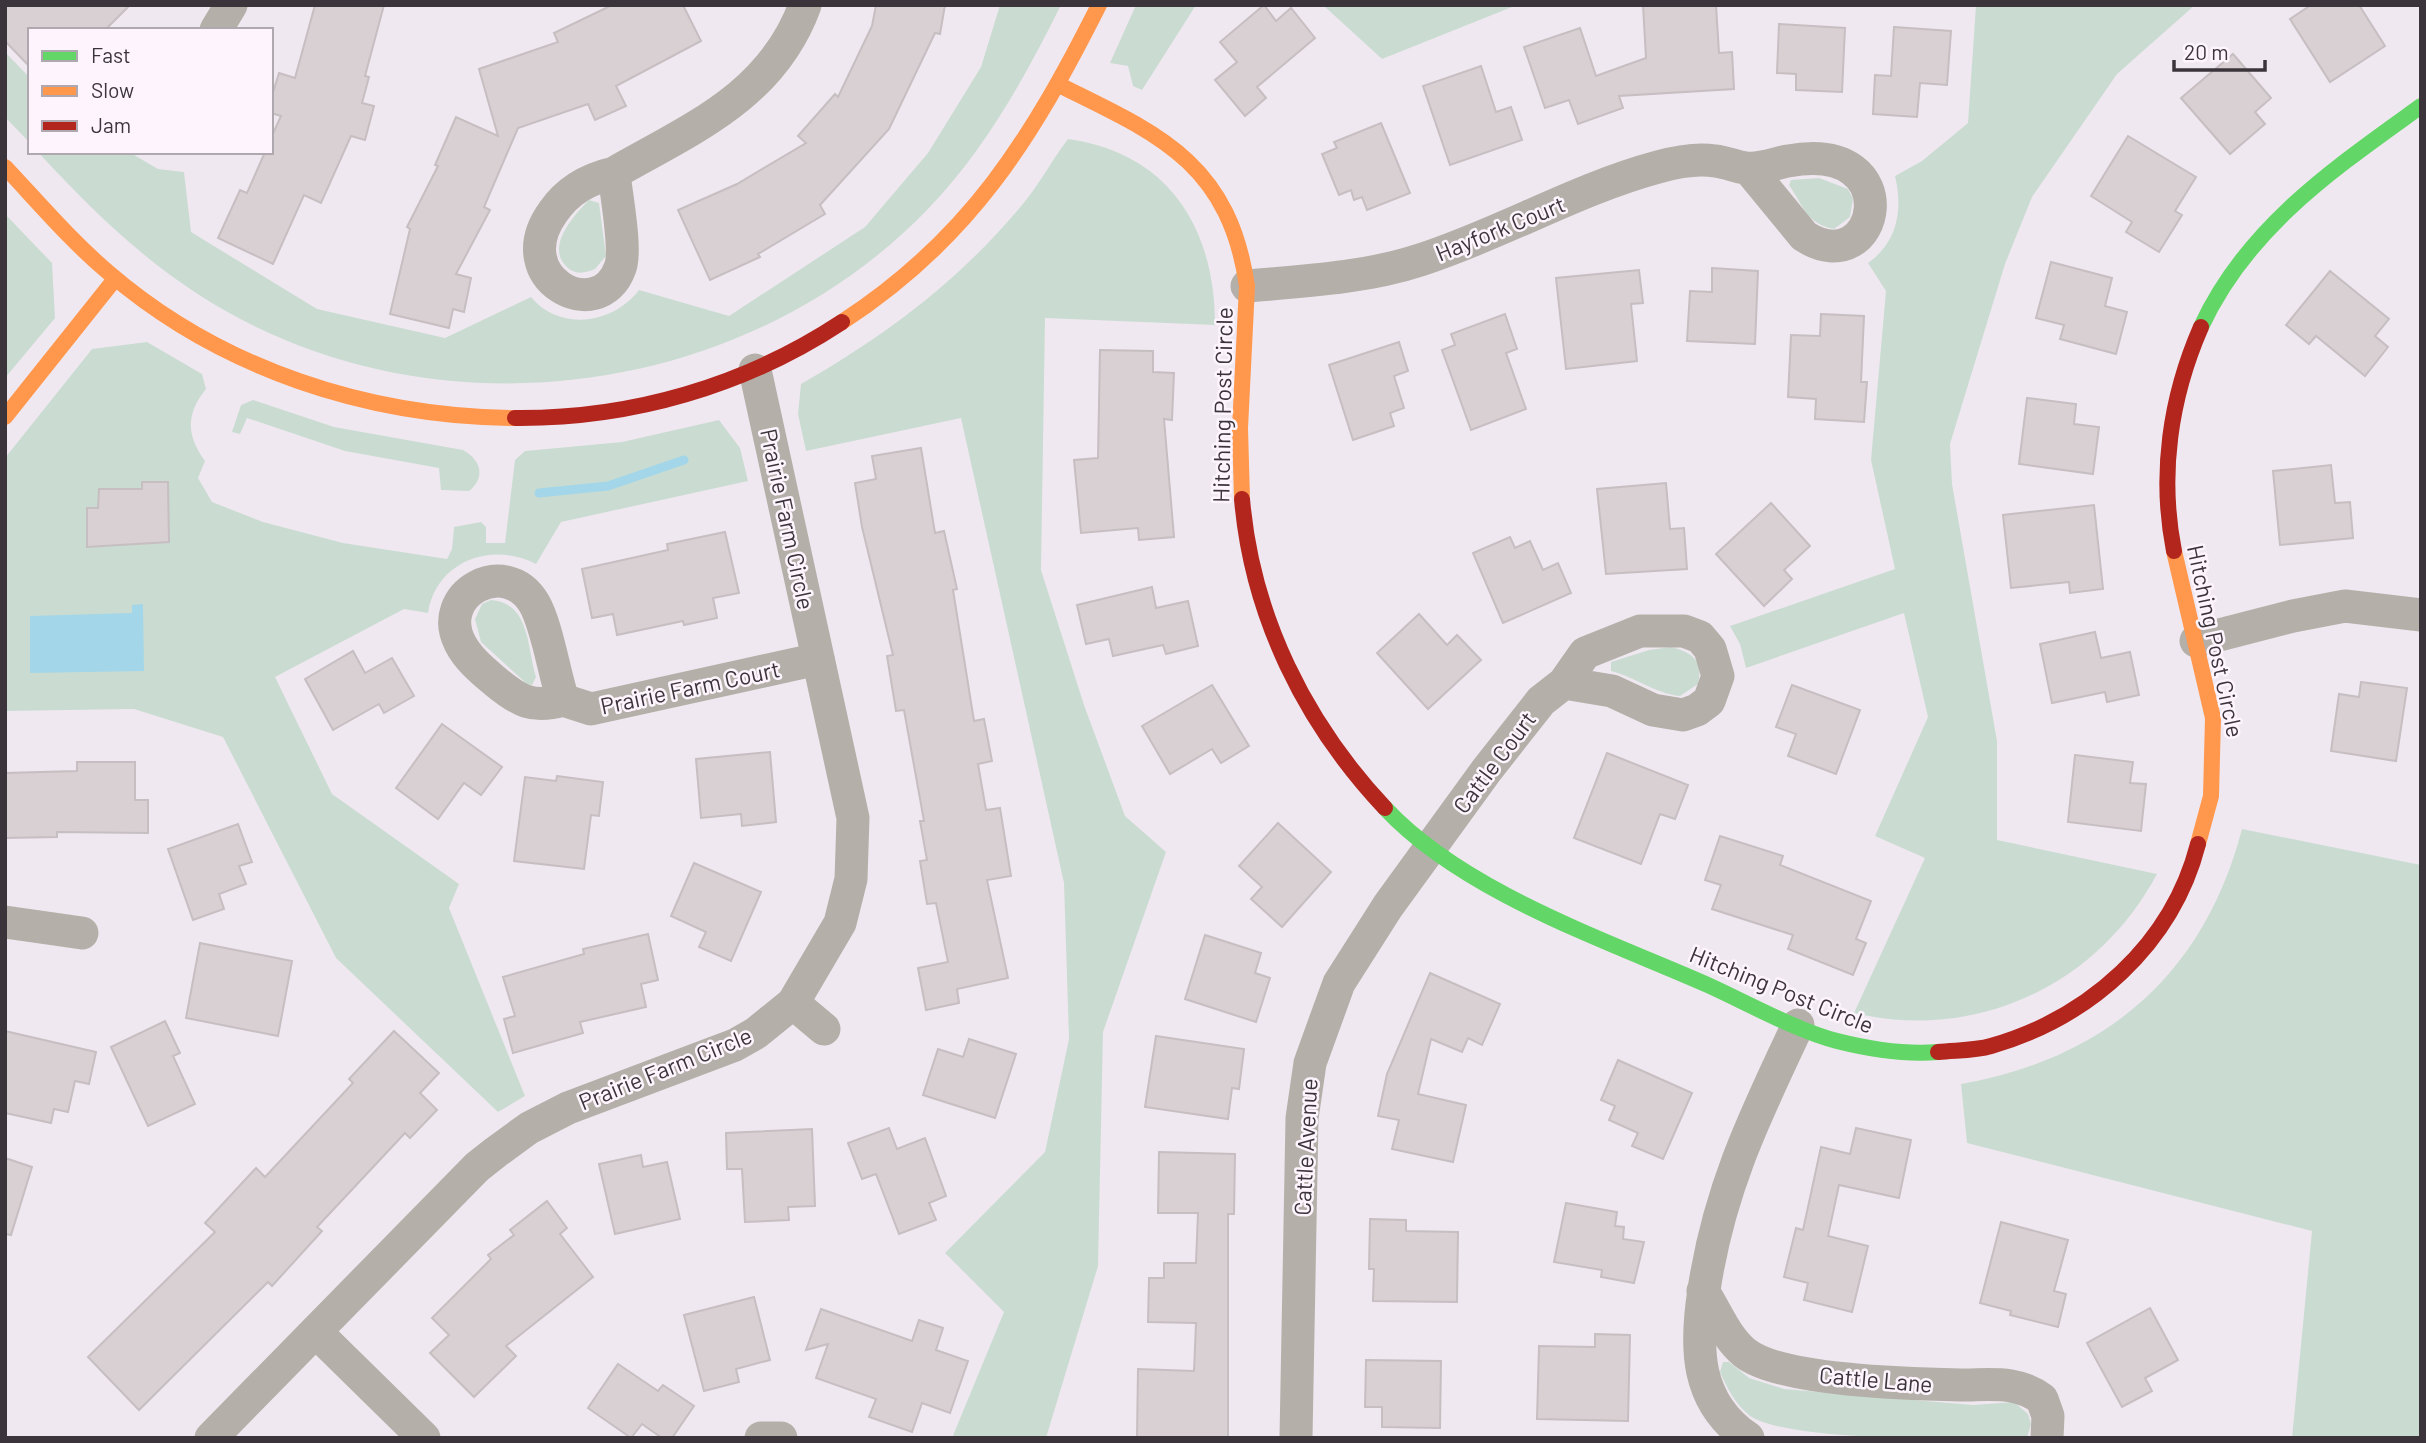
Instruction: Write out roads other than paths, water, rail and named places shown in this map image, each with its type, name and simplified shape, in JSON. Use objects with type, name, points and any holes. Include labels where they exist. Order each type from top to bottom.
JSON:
[{"type":"street","points":[[217,28],[231,5]]},
{"type":"street","points":[[614,173],[744,96],[775,61],[805,5]]},
{"type":"street","points":[[5,167],[92,259],[115,279],[186,327],[242,358],[338,393],[414,410],[468,417],[590,414],[690,393],[755,370],[829,329],[878,297],[956,229],[1011,162],[1059,85],[1099,5]]},
{"type":"street","name":"Hitching Post Circle","points":[[1059,85],[1151,131],[1190,163],[1223,206],[1233,228],[1244,259],[1247,286],[1242,511],[1258,590],[1285,665],[1317,723],[1357,778],[1399,822],[1430,848],[1480,879],[1541,911],[1798,1025],[1836,1041],[1881,1053],[1955,1052],[2002,1043],[2038,1030],[2077,1011],[2120,977],[2169,917],[2196,863],[2206,833],[2215,779],[2216,748],[2213,718],[2178,570],[2166,489],[2174,410],[2200,329],[2225,282],[2265,230],[2304,192],[2421,106]]},
{"type":"street","name":"Hayfork Court","points":[[1247,286],[1397,267],[1634,174],[1678,162],[1716,161],[1749,169]]},
{"type":"street","points":[[5,417],[115,279]]},
{"type":"street","name":"Prairie Farm Circle","points":[[211,1438],[477,1167],[529,1128],[591,1098],[734,1045],[755,1033],[793,1003],[840,923],[851,879],[854,848],[849,789],[755,370]]},
{"type":"street","points":[[2196,641],[2293,616],[2345,606],[2421,615]]},
{"type":"street","name":"Prairie Farm Court","points":[[563,700],[574,706],[603,708],[818,659]]},
{"type":"street","name":"Cattle Court","points":[[1430,848],[1541,701],[1564,683]]},
{"type":"street","name":"Cattle Avenue","points":[[1296,1438],[1302,1118],[1310,1063],[1325,1014],[1345,972],[1380,917],[1430,848]]},
{"type":"street","points":[[5,922],[82,933]]},
{"type":"street","points":[[793,1003],[824,1029]]},
{"type":"street","points":[[1748,1438],[1730,1425],[1717,1408],[1699,1368],[1698,1318],[1710,1241],[1727,1186],[1758,1109],[1798,1025]]},
{"type":"street","name":"Cattle Lane","points":[[1703,1291],[1733,1341],[1759,1361],[1798,1372],[1884,1380],[2013,1384],[2042,1399],[2048,1416],[2047,1438]]},
{"type":"street","points":[[316,1332],[425,1438]]},
{"type":"street","points":[[761,1438],[781,1438]]},
{"type":"water","points":[[143,604],[144,671],[30,673],[30,616],[132,613],[132,605]]},
{"type":"waterway","points":[[539,493],[608,486],[684,460]]}]
